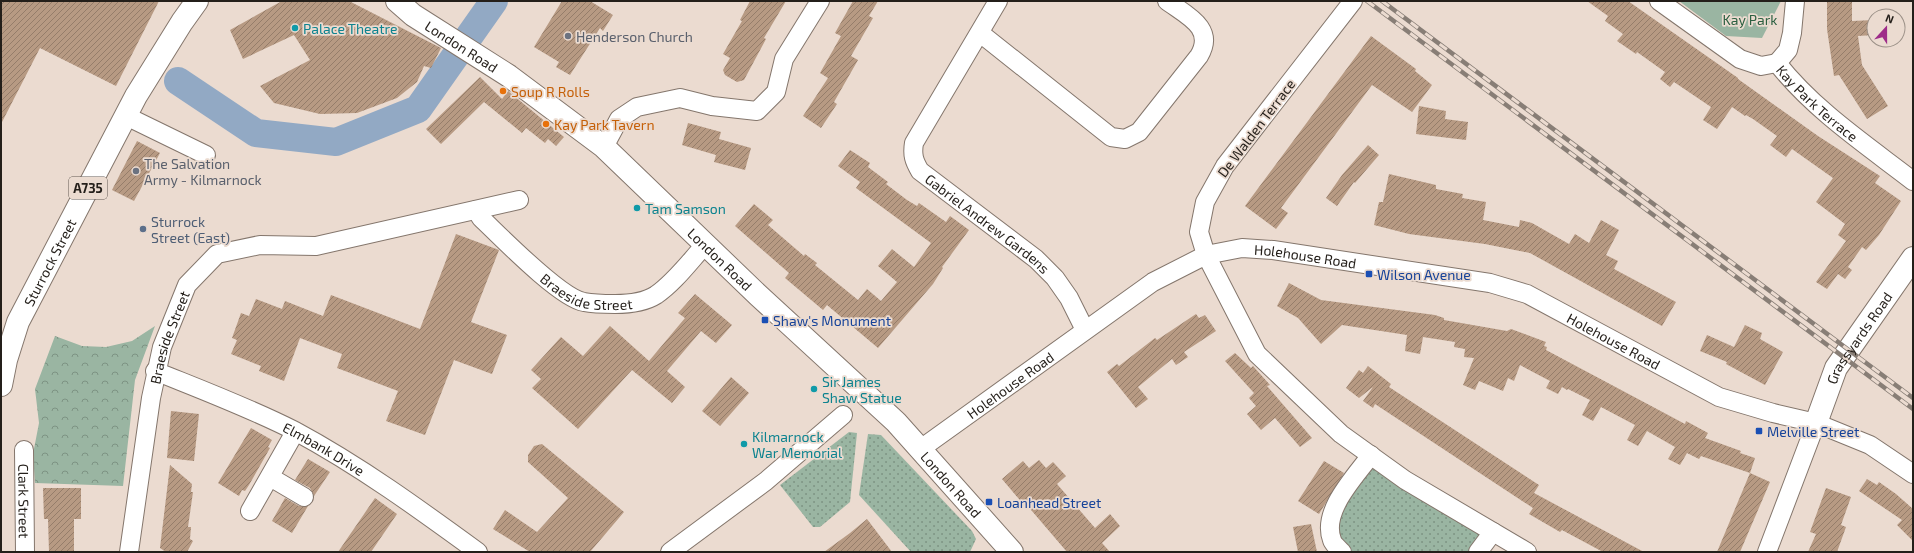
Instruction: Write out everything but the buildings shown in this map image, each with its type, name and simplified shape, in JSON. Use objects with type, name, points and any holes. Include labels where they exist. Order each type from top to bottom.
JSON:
[{"type":"main road","name":"Sturrock Street","points":[[1,385],[6,360],[18,322],[126,116],[173,35],[197,1]]},
{"type":"main road","name":"London Road","points":[[397,1],[413,15],[509,76],[604,146],[705,244],[896,422],[1004,549]]},
{"type":"main road","name":"Grassyards Road","points":[[1816,423],[1836,368],[1913,258]]},
{"type":"street","points":[[604,146],[619,119],[638,108],[652,104],[680,98],[712,106],[757,112],[776,92],[784,59],[820,1]]},
{"type":"street","name":"Gabriel Andrew Gardens","points":[[998,1],[914,143],[912,153],[914,162],[920,171],[1041,264],[1055,278],[1069,298],[1085,330]]},
{"type":"street","points":[[980,33],[1111,137],[1125,139],[1139,132],[1199,56],[1204,45],[1203,31],[1199,25],[1167,1]]},
{"type":"street","name":"Kay Park Terrace","points":[[1659,1],[1740,59],[1761,66],[1777,63],[1794,85],[1830,117],[1913,181]]},
{"type":"street","points":[[1777,63],[1788,50],[1792,32],[1795,1]]},
{"type":"street","name":"De Walden Terrace","points":[[1206,255],[1199,232],[1205,202],[1225,166],[1348,7]]},
{"type":"street","points":[[126,116],[206,155]]},
{"type":"street","name":"Braeside Street","points":[[129,552],[155,371],[162,347],[187,285],[217,254],[260,245],[316,246],[519,200]]},
{"type":"street","name":"Braeside Street","points":[[476,210],[480,218],[546,278],[563,291],[583,302],[621,304],[638,302],[656,295],[671,282],[705,244]]},
{"type":"street","name":"Holehouse Road","points":[[919,450],[1153,282],[1206,255],[1242,248],[1273,250],[1490,283],[1527,294],[1719,397],[1773,413],[1816,423],[1870,445],[1913,474]]},
{"type":"street","points":[[1206,255],[1257,354],[1341,434],[1405,480],[1527,552]]},
{"type":"street","name":"Elmbank Drive","points":[[155,371],[269,418],[295,432],[397,493],[478,552]]},
{"type":"street","points":[[670,552],[766,481],[843,415]]},
{"type":"street","points":[[1767,552],[1816,423]]},
{"type":"street","points":[[250,511],[295,432]]},
{"type":"street","name":"Clark Street","points":[[24,450],[25,552]]},
{"type":"street","points":[[1342,552],[1332,541],[1330,524],[1335,503],[1371,455]]},
{"type":"street","points":[[270,477],[304,497]]},
{"type":"street","points":[[1478,552],[1493,532]]},
{"type":"green space","name":"Kay Park","points":[[1679,1],[1781,1],[1762,38],[1726,36]]},
{"type":"green space","points":[[155,326],[135,380],[123,486],[35,483],[33,454],[39,423],[35,389],[55,336],[82,346],[106,347],[132,341]]},
{"type":"green space","points":[[849,432],[857,433],[850,502],[820,527],[813,527],[780,485]]},
{"type":"green space","points":[[868,434],[881,435],[972,531],[976,539],[970,552],[911,552],[859,495]]},
{"type":"green space","points":[[1371,455],[1493,532],[1478,552],[1342,552],[1335,503]]},
{"type":"waterway","points":[[178,81],[256,133],[336,142],[418,109],[494,1]]},
{"type":"railway","points":[[1367,1],[1913,409]]},
{"type":"railway","points":[[1382,1],[1913,398]]},
{"type":"place","name":"Palace Theatre","points":[[295,28]]},
{"type":"place","name":"Henderson Church","points":[[568,36]]},
{"type":"place","name":"Soup R Rolls","points":[[503,91]]},
{"type":"place","name":"Kay Park Tavern","points":[[546,124]]},
{"type":"place","name":"The Salvation Army - Kilmarnock","points":[[136,171]]},
{"type":"place","name":"Tam Samson","points":[[637,208]]},
{"type":"place","name":"Sturrock Street (East)","points":[[143,229]]},
{"type":"place","name":"Wilson Avenue","points":[[1369,274]]},
{"type":"place","name":"Shaw's Monument","points":[[765,320]]},
{"type":"place","name":"Sir James Shaw Statue","points":[[814,389]]},
{"type":"place","name":"Melville Street","points":[[1759,431]]},
{"type":"place","name":"Kilmarnock War Memorial","points":[[744,444]]},
{"type":"place","name":"Loanhead Street","points":[[989,502]]}]
